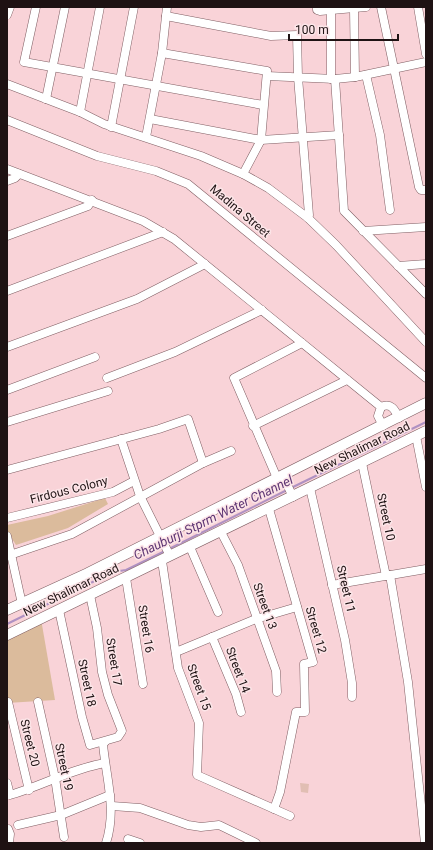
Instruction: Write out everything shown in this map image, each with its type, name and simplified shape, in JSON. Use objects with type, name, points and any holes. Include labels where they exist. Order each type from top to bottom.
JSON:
[{"type":"street","points":[[7,15],[10,7]]},
{"type":"street","points":[[36,7],[24,62],[263,105]]},
{"type":"street","points":[[46,99],[65,7]]},
{"type":"street","points":[[80,112],[100,7]]},
{"type":"street","points":[[111,127],[134,7]]},
{"type":"street","points":[[146,137],[162,52],[167,7]]},
{"type":"street","points":[[318,7],[318,11],[360,8],[355,77]]},
{"type":"street","points":[[381,7],[419,187],[421,190],[426,190]]},
{"type":"street","points":[[418,7],[426,54]]},
{"type":"street","points":[[332,10],[333,79],[340,135],[344,211],[426,294]]},
{"type":"street","points":[[166,16],[271,36],[296,34],[298,77],[304,137],[308,218]]},
{"type":"street","points":[[162,52],[266,70],[267,76],[263,105],[261,140],[243,174]]},
{"type":"street","points":[[267,76],[333,79],[366,75],[426,62]]},
{"type":"street","points":[[366,75],[380,136],[390,210]]},
{"type":"street","points":[[7,84],[80,112],[111,127],[146,137],[201,156],[243,174],[268,188],[308,218],[364,274],[426,342]]},
{"type":"street","points":[[150,118],[261,140],[340,135]]},
{"type":"street","name":"Madina Street","points":[[7,120],[97,156],[156,171],[188,184],[426,378]]},
{"type":"street","points":[[7,169],[92,200],[143,221],[163,232],[174,239],[382,407]]},
{"type":"street","points":[[7,181],[15,178],[19,174]]},
{"type":"street","points":[[7,236],[88,206],[92,200]]},
{"type":"street","points":[[363,231],[426,227]]},
{"type":"street","points":[[7,291],[163,232]]},
{"type":"street","points":[[7,347],[137,299],[205,264]]},
{"type":"street","points":[[398,266],[426,264]]},
{"type":"street","points":[[107,378],[175,352],[262,310]]},
{"type":"street","points":[[292,495],[281,478],[253,426],[234,378],[302,343]]},
{"type":"street","points":[[7,390],[95,357]]},
{"type":"street","points":[[253,426],[348,380]]},
{"type":"street","points":[[7,422],[108,391]]},
{"type":"street","points":[[7,610],[161,538],[426,404]]},
{"type":"street","points":[[382,407],[389,405],[399,418]]},
{"type":"street","points":[[382,407],[378,416],[383,426]]},
{"type":"street","points":[[7,470],[121,438],[159,429],[188,419],[204,462]]},
{"type":"street","name":"New Shalimar Road","points":[[7,635],[126,578],[167,556],[190,547],[269,509],[292,495],[310,488],[426,431]]},
{"type":"street","points":[[416,436],[426,487]]},
{"type":"street","points":[[121,438],[140,496],[161,538]]},
{"type":"street","points":[[9,555],[72,534],[204,462],[231,451]]},
{"type":"street","name":"Street 10","points":[[362,463],[388,576],[408,682],[424,805],[424,843]]},
{"type":"street","name":"Firdous Colony","points":[[7,518],[113,492],[134,481]]},
{"type":"street","name":"Street 11","points":[[310,488],[345,640],[352,683],[352,697]]},
{"type":"street","name":"Street 12","points":[[269,509],[313,662],[304,664],[305,712],[296,712],[280,792],[274,809]]},
{"type":"street","name":"Street 13","points":[[221,532],[238,565],[256,619],[276,671],[278,692]]},
{"type":"street","points":[[7,536],[9,555],[22,604]]},
{"type":"street","name":"Street 15","points":[[161,538],[167,556],[178,668],[199,722],[197,775],[274,809]]},
{"type":"street","points":[[190,547],[218,612]]},
{"type":"street","points":[[332,585],[426,569]]},
{"type":"street","name":"Street 16","points":[[126,578],[143,684]]},
{"type":"street","name":"Street 17","points":[[90,595],[97,628],[102,672],[108,694],[122,731],[118,737],[105,742]]},
{"type":"street","points":[[176,652],[256,619],[297,607]]},
{"type":"street","name":"Street 18","points":[[59,610],[82,717],[90,745],[105,742]]},
{"type":"street","name":"Street 14","points":[[212,637],[236,694],[241,712]]},
{"type":"street","name":"Street 20","points":[[8,702],[29,790]]},
{"type":"street","name":"Street 19","points":[[38,702],[55,778],[64,837]]},
{"type":"street","points":[[105,742],[103,744],[105,763],[112,806],[111,828],[106,843]]},
{"type":"street","points":[[7,783],[10,795],[29,790],[84,766],[105,763]]},
{"type":"street","points":[[18,825],[61,814],[110,795]]},
{"type":"street","points":[[112,806],[140,808],[188,825],[201,827],[219,825],[256,843]]},
{"type":"street","points":[[274,809],[290,816]]},
{"type":"street","points":[[8,829],[10,834],[9,843]]},
{"type":"street","points":[[128,840],[140,843]]},
{"type":"shaded area","points":[[105,498],[108,504],[68,528],[16,545],[7,531],[7,525],[48,516]]},
{"type":"shaded area","points":[[41,619],[55,700],[7,703],[7,635]]},
{"type":"building","points":[[300,783],[309,784],[308,793],[301,792]]},
{"type":"waterway","name":"Chauburji Stprm Water Channel","points":[[291,488],[426,422]]},
{"type":"waterway","name":"Chauburji Stprm Water Channel","points":[[169,549],[287,490]]},
{"type":"waterway","name":"Chauburji Stprm Water Channel","points":[[7,624],[113,572],[126,570],[165,551]]}]
